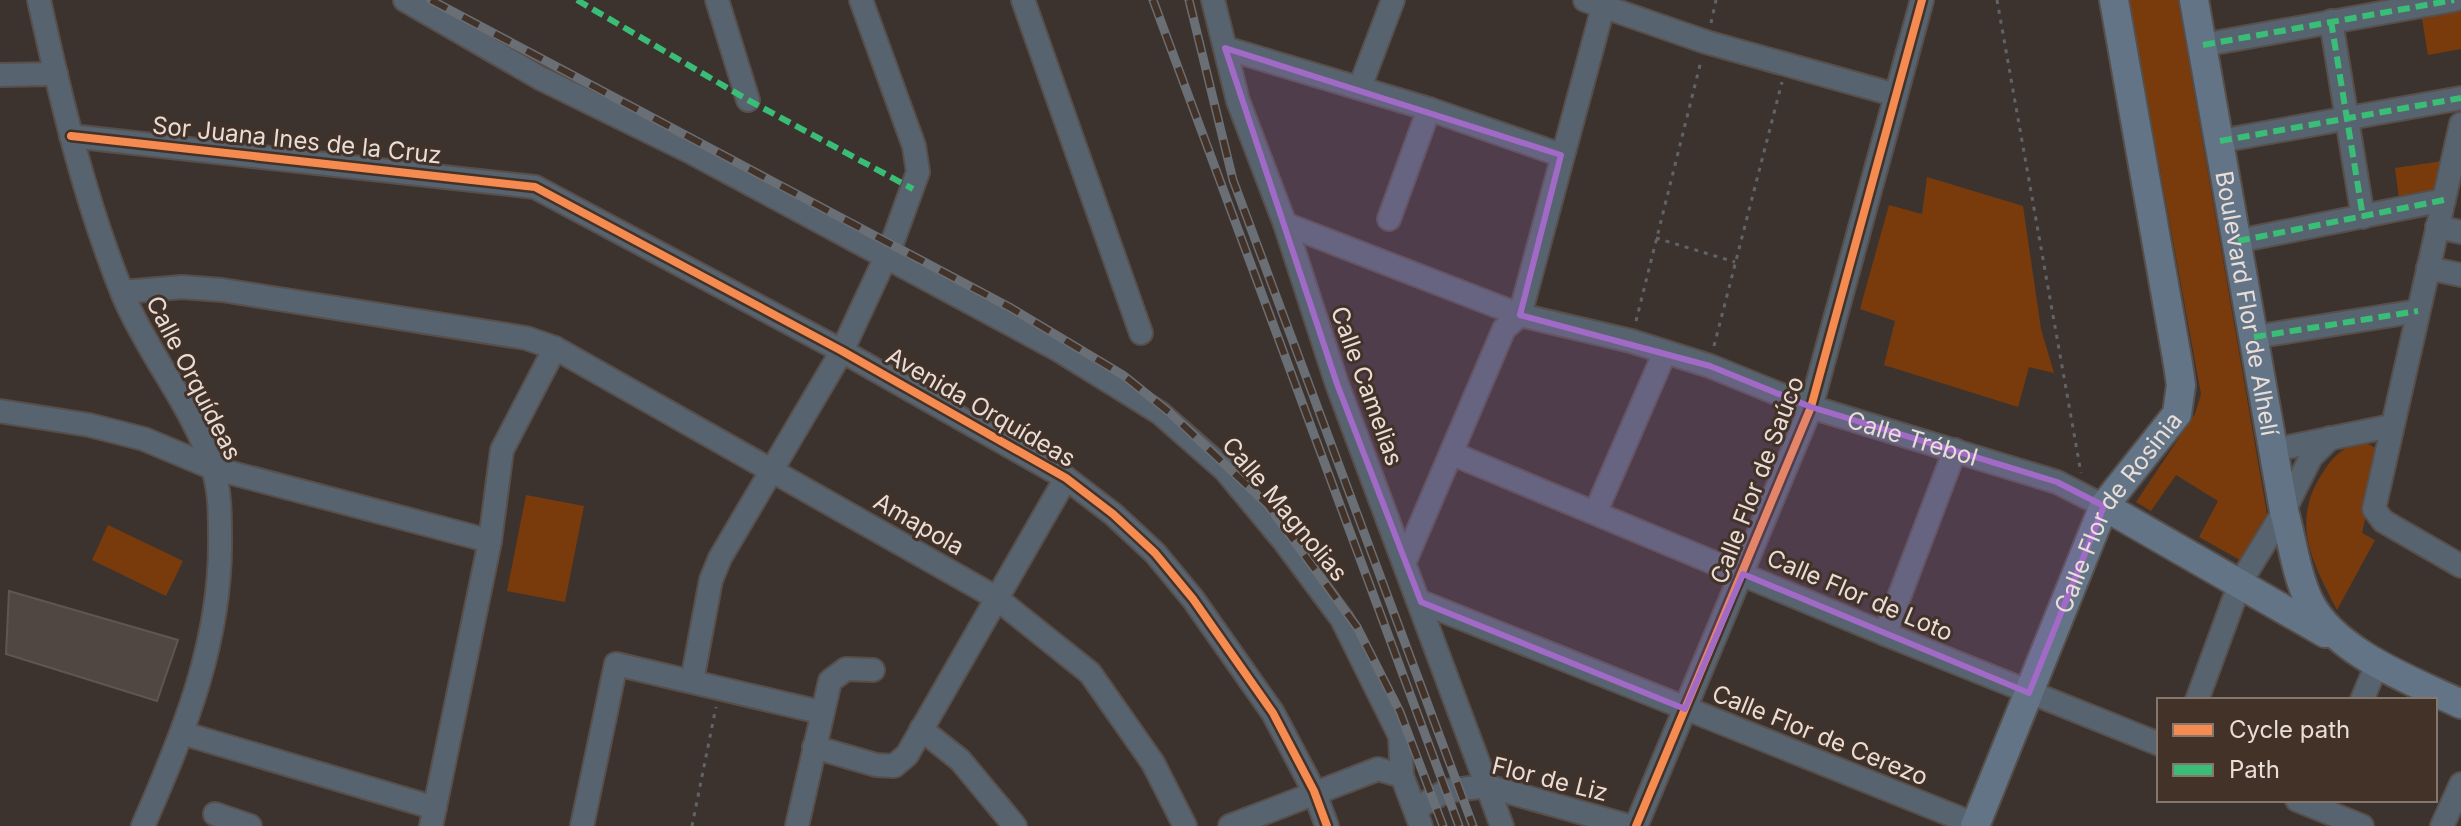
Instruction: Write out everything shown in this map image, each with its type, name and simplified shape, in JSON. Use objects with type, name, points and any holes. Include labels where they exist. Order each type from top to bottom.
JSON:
[{"type":"main road","name":"Calle Flor de Rosinia","points":[[1976,826],[2029,693],[2094,500],[2177,414],[2181,385],[2114,0]]},
{"type":"main road","name":"Boulevard Flor de Alhelí","points":[[2194,0],[2284,511],[2303,587],[2311,605]]},
{"type":"main road","name":"Calle Trébol","points":[[2094,500],[2377,664],[2461,704]]},
{"type":"main road","name":"Calle Trébol","points":[[2311,605],[2331,629],[2377,664]]},
{"type":"street","name":"Calle Orquídeas","points":[[39,0],[71,136],[122,292],[213,468],[220,537],[216,612],[208,656],[182,733],[143,826]]},
{"type":"street","name":"Calle Magnolias","points":[[405,0],[540,78],[689,151],[1057,349],[1160,413],[1225,470],[1284,541],[1342,619],[1400,736],[1402,776],[1418,818]]},
{"type":"street","points":[[717,0],[748,100]]},
{"type":"street","points":[[692,681],[711,580],[720,558],[842,351],[886,257],[913,189],[919,162],[861,0]]},
{"type":"street","points":[[1023,0],[1141,333]]},
{"type":"street","name":"Calle Camelias","points":[[1213,0],[1256,153],[1285,224],[1337,384],[1421,602],[1502,826]]},
{"type":"street","points":[[1360,87],[1393,0]]},
{"type":"street","name":"Calle Flor de Saúco","points":[[1636,826],[1811,407],[1922,0]]},
{"type":"street","points":[[2203,45],[2454,0]]},
{"type":"street","points":[[1405,561],[1504,329],[1520,315],[1598,2],[1706,42],[1896,95]]},
{"type":"street","points":[[2331,21],[2363,217]]},
{"type":"street","points":[[1225,48],[1360,87],[1561,155]]},
{"type":"street","points":[[0,75],[56,74]]},
{"type":"street","points":[[2220,141],[2461,98]]},
{"type":"street","points":[[1389,219],[1429,109]]},
{"type":"street","points":[[2461,124],[2374,509],[2376,516],[2461,566]]},
{"type":"street","name":"Sor Juana Ines de la Cruz","points":[[71,136],[519,184]]},
{"type":"street","name":"Avenida Orquídeas","points":[[519,184],[551,193],[842,351],[1066,478],[1113,514],[1155,553],[1193,599],[1273,713],[1314,791],[1327,826]]},
{"type":"street","points":[[2238,241],[2444,200]]},
{"type":"street","name":"Calle Trébol","points":[[1285,224],[1520,315],[1631,341],[1710,366],[1811,407],[1955,450],[2094,500]]},
{"type":"street","points":[[2437,227],[2461,232]]},
{"type":"street","points":[[2428,268],[2461,275]]},
{"type":"street","name":"Amapola","points":[[122,292],[182,287],[222,290],[526,338],[555,348],[995,597],[1090,673],[1153,763],[1185,826]]},
{"type":"street","points":[[2254,337],[2418,311]]},
{"type":"street","points":[[182,733],[433,817],[490,541],[502,450],[555,348]]},
{"type":"street","points":[[1596,511],[1665,352]]},
{"type":"street","points":[[0,411],[89,425],[144,439],[213,468],[490,541]]},
{"type":"street","points":[[2274,450],[2391,426]]},
{"type":"street","points":[[2198,698],[2240,583],[2284,511],[2311,457],[2330,438]]},
{"type":"street","points":[[1885,634],[1955,450]]},
{"type":"street","name":"Calle Flor de Loto","points":[[1453,454],[2157,743]]},
{"type":"street","points":[[814,747],[876,765],[894,766],[907,755],[1066,478]]},
{"type":"street","name":"Calle Flor de Cerezo","points":[[1421,602],[1976,826]]},
{"type":"street","points":[[582,826],[616,664],[820,712]]},
{"type":"street","points":[[2363,698],[2377,664]]},
{"type":"street","points":[[797,826],[820,712],[830,681],[846,669],[873,670]]},
{"type":"street","points":[[921,729],[960,760],[1015,826]]},
{"type":"street","points":[[1230,826],[1314,791],[1378,769],[1402,776]]},
{"type":"street","points":[[2442,826],[2461,784]]},
{"type":"street","name":"Flor de Liz","points":[[1418,818],[1446,791],[1487,786],[1629,826]]},
{"type":"street","points":[[2311,809],[2362,826]]},
{"type":"street","points":[[215,814],[250,826]]},
{"type":"path","points":[[1631,341],[1716,0]]},
{"type":"path","points":[[1997,0],[2094,500]]},
{"type":"path","points":[[1710,366],[1787,65]]},
{"type":"path","points":[[1656,238],[1735,262]]},
{"type":"path","points":[[692,826],[720,688]]},
{"type":"highlighted area","points":[[1225,48],[1561,155],[1520,315],[1710,366],[1811,407],[2057,482],[2104,506],[2029,693],[1743,574],[1685,709],[1421,602],[1337,384]]},
{"type":"shaded area","points":[[2129,0],[2178,0],[2267,514],[2240,560],[2199,537],[2218,501],[2176,475],[2151,511],[2136,502],[2195,414],[2201,394]]},
{"type":"shaded area","points":[[2461,0],[2461,49],[2428,55],[2420,7]]},
{"type":"shaded area","points":[[2442,161],[2433,198],[2400,206],[2395,168]]},
{"type":"shaded area","points":[[1927,177],[2023,206],[2041,329],[2054,373],[2029,367],[2018,407],[1884,365],[1895,321],[1860,309],[1889,205],[1922,214]]},
{"type":"shaded area","points":[[2366,443],[2376,448],[2379,457],[2362,533],[2375,540],[2337,610],[2308,543],[2307,509],[2312,492],[2331,462],[2345,449]]},
{"type":"shaded area","points":[[526,495],[584,506],[565,602],[507,591]]},
{"type":"shaded area","points":[[108,525],[183,561],[166,596],[92,560]]},
{"type":"building","points":[[9,591],[178,640],[157,701],[6,654]]},
{"type":"railway","points":[[431,0],[1011,308],[1123,375],[1169,412],[1268,505],[1357,627],[1400,712],[1443,826]]},
{"type":"railway","points":[[1153,0],[1459,826]]},
{"type":"railway","points":[[1189,0],[1233,180],[1473,826]]},
{"type":"marked path","points":[[577,0],[748,100],[913,189]]},
{"type":"marked path","points":[[2203,45],[2454,0]]},
{"type":"marked path","points":[[2331,21],[2363,217]]},
{"type":"marked path","points":[[2220,141],[2461,98]]},
{"type":"marked path","points":[[2238,241],[2444,200]]},
{"type":"marked path","points":[[2254,337],[2418,311]]},
{"type":"cycle path","points":[[1636,826],[1811,407],[1922,0]]},
{"type":"cycle path","points":[[71,136],[535,187],[842,351],[1066,478],[1113,514],[1155,553],[1193,599],[1273,713],[1314,791],[1327,826]]}]
